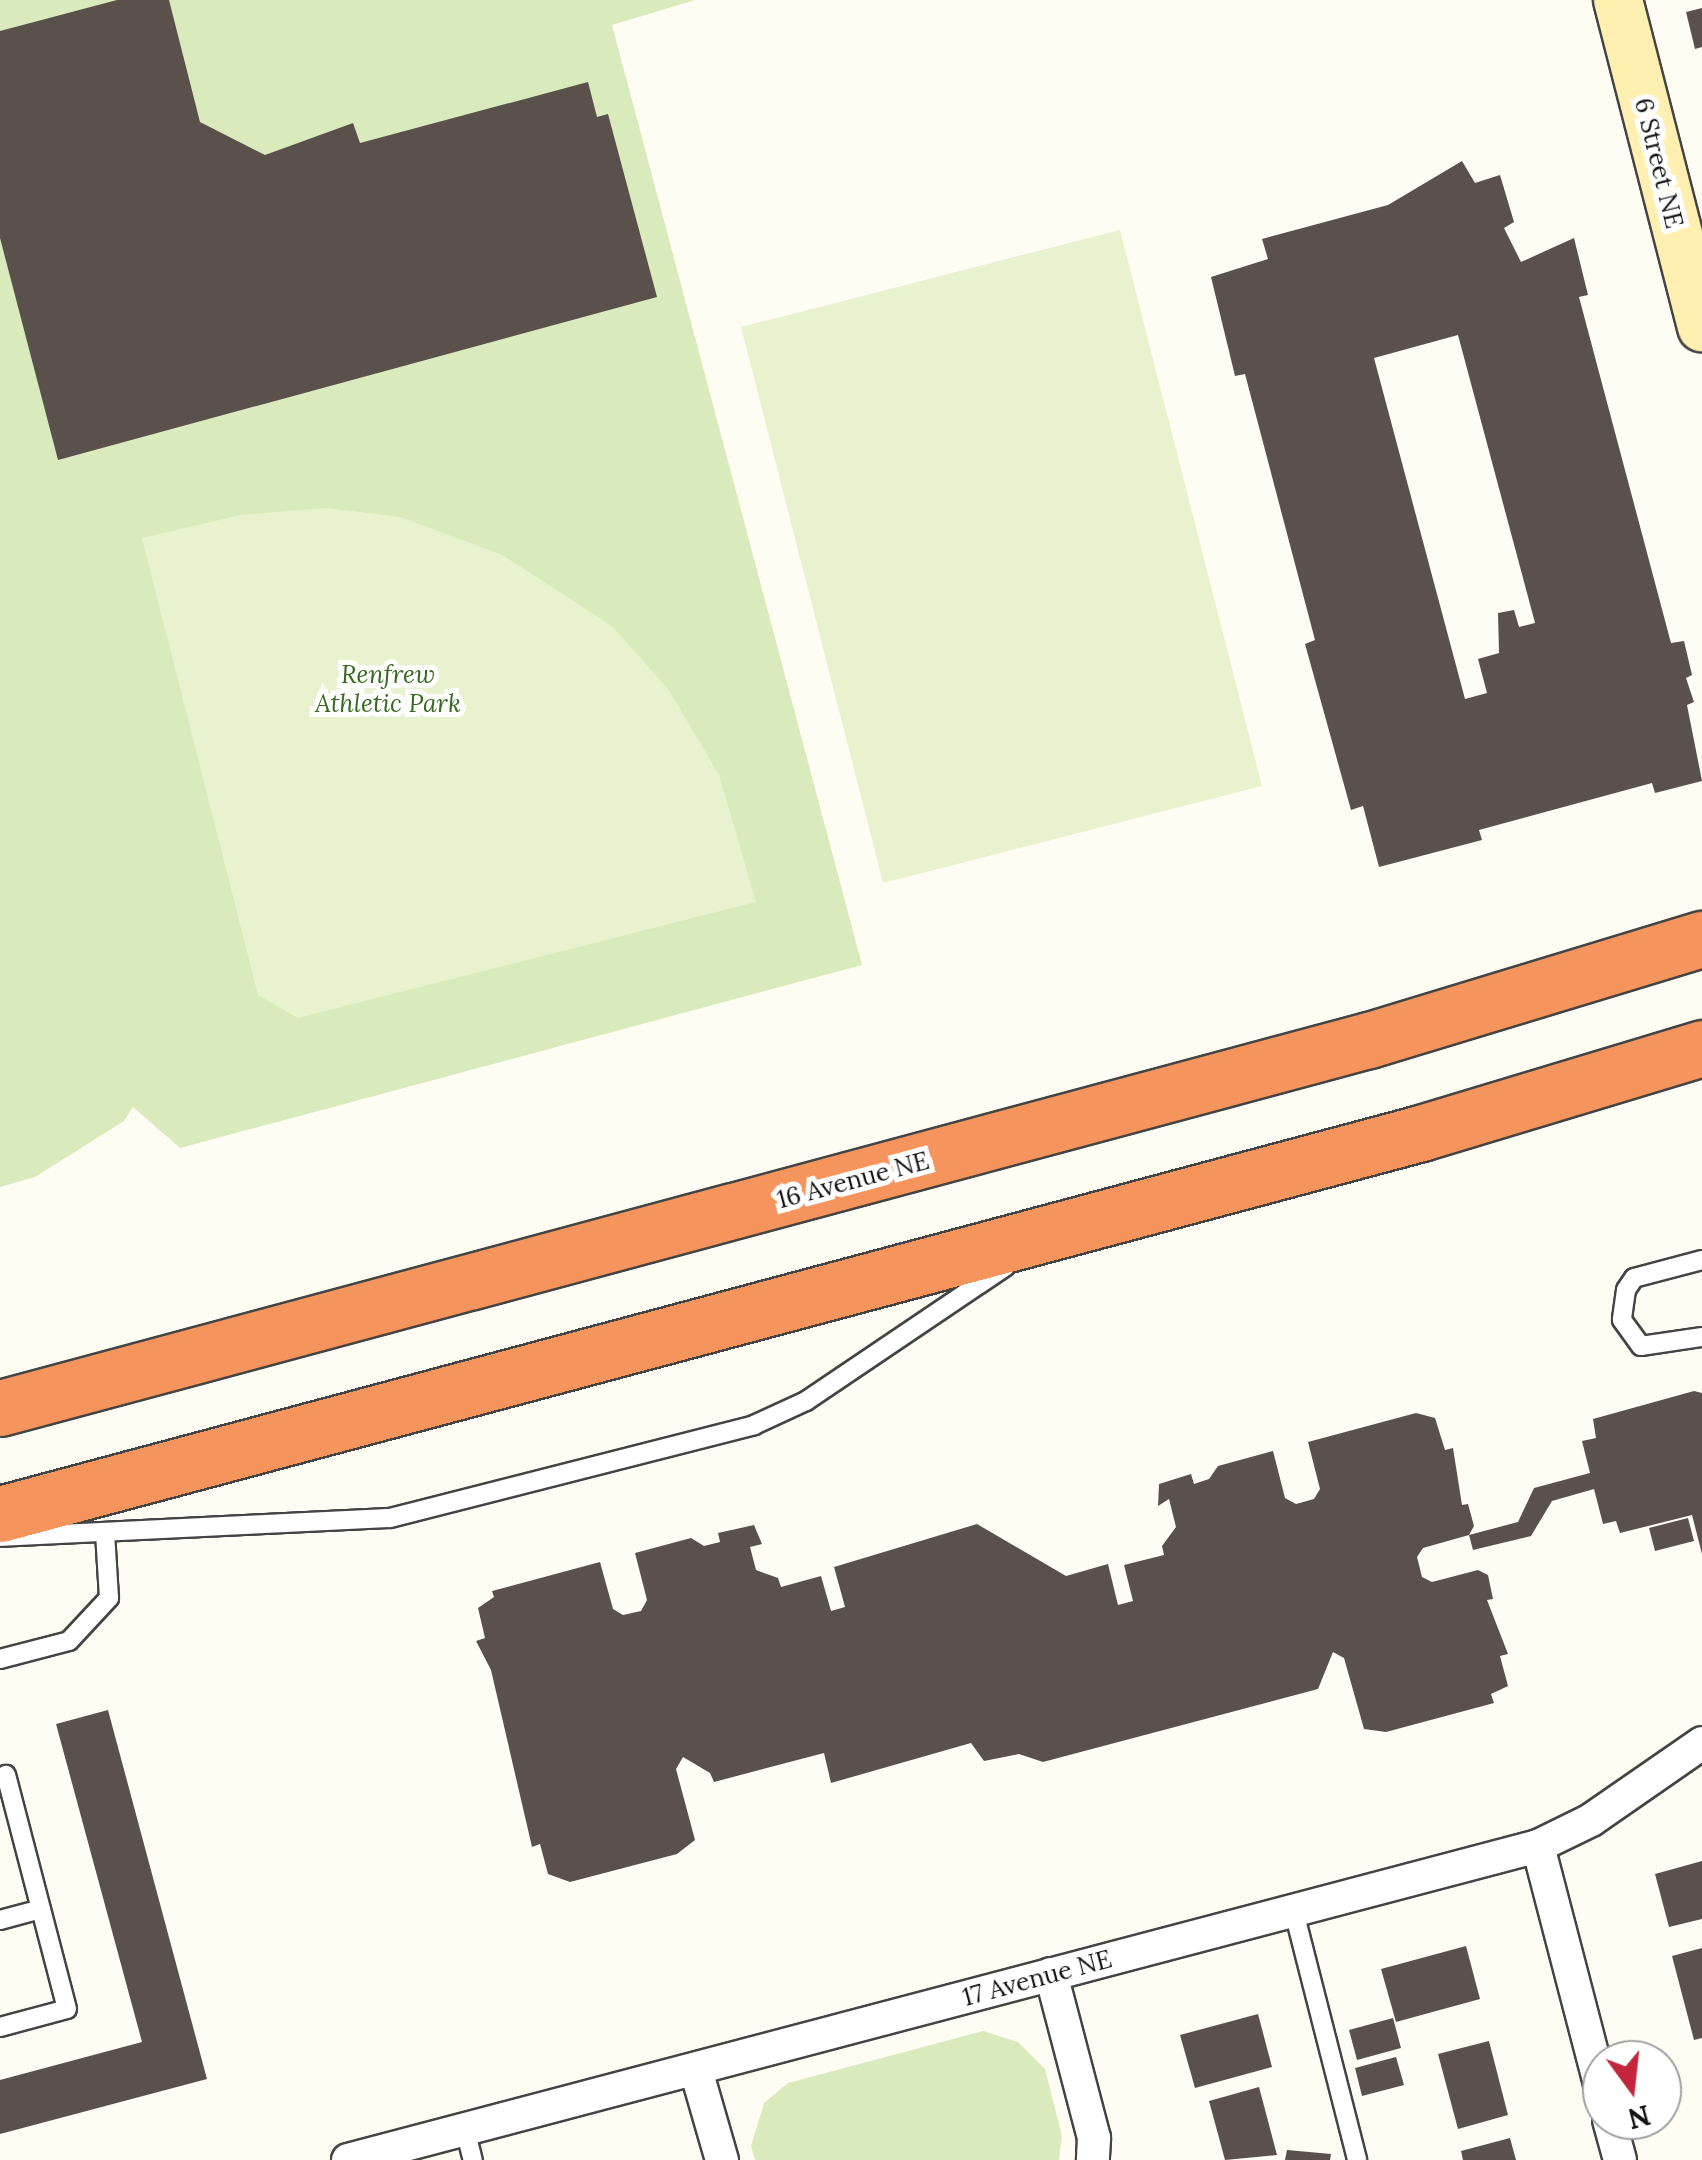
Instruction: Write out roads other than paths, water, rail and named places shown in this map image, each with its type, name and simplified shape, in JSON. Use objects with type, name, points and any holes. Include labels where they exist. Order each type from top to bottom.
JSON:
[{"type":"highway","name":"16 Avenue NE","points":[[0,1408],[1350,1045],[1702,939]]},
{"type":"highway","points":[[0,1514],[1053,1233],[1702,1048]]},
{"type":"street","name":"6 Street NE","points":[[1626,2],[1699,302]]},
{"type":"street","name":"17 Avenue NE","points":[[348,2160],[469,2144],[696,2070],[1293,1908],[1538,1846],[1590,1820],[1702,1743]]},
{"type":"street","points":[[1538,1846],[1588,2040]]},
{"type":"street","points":[[1051,1974],[1094,2138],[1093,2160]]},
{"type":"street","points":[[696,2070],[722,2160]]},
{"type":"lane","points":[[0,1537],[390,1518],[754,1425],[806,1401],[1053,1233]]},
{"type":"lane","points":[[1702,1260],[1634,1278],[1626,1290],[1622,1320],[1641,1346],[1657,1348],[1702,1336]]},
{"type":"lane","points":[[0,1659],[69,1641],[110,1598],[106,1532]]},
{"type":"lane","points":[[0,2027],[67,2009],[6,1776]]},
{"type":"lane","points":[[1293,1908],[1357,2160]]},
{"type":"lane","points":[[0,1920],[41,1909]]},
{"type":"park label","name":"Renfrew Athletic Park","points":[[388,690]]}]
